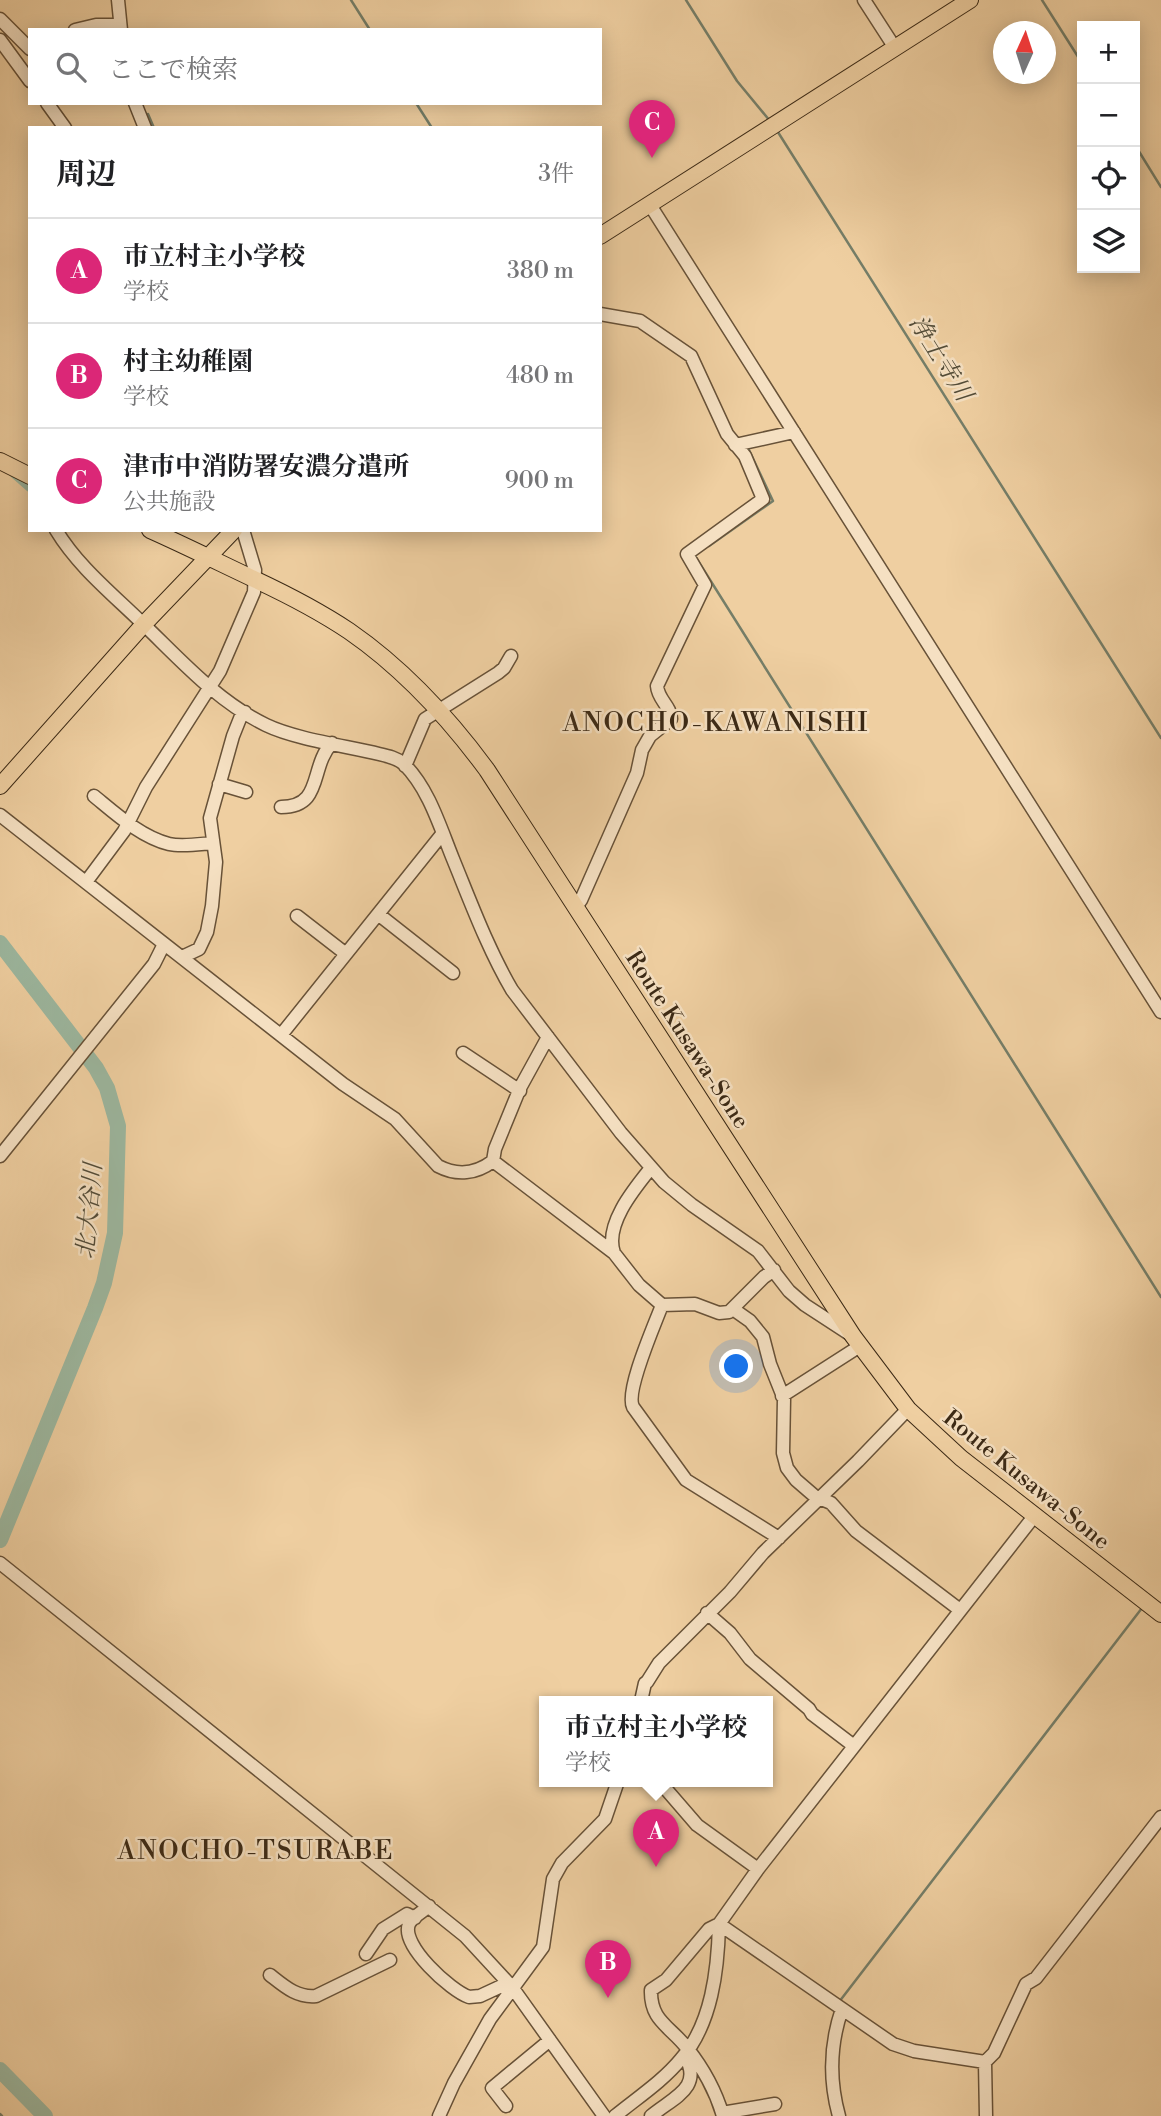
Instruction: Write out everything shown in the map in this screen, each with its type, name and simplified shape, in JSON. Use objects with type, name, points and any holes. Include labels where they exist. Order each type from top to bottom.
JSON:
[{"type":"main road","points":[[602,235],[970,0]]},
{"type":"main road","points":[[0,461],[28,475]]},
{"type":"main road","name":"Route Kusawa-Sone","points":[[155,532],[208,555],[300,601],[350,632],[402,674],[440,710],[487,770],[857,1341],[908,1409],[961,1458],[1161,1614]]},
{"type":"main road","points":[[0,786],[144,624],[232,532]]},
{"type":"street","points":[[83,28],[96,25],[121,28],[118,0]]},
{"type":"street","points":[[864,0],[895,48]]},
{"type":"street","points":[[0,19],[28,47]]},
{"type":"street","points":[[0,40],[25,66]]},
{"type":"street","points":[[48,105],[64,126]]},
{"type":"street","points":[[136,105],[144,126]]},
{"type":"street","points":[[650,205],[1161,1012]]},
{"type":"street","points":[[576,906],[637,773],[642,750],[650,736],[671,719],[671,713],[658,694],[657,686],[705,585],[687,554],[763,499],[745,456],[726,434],[691,356],[640,321],[602,314]]},
{"type":"street","points":[[735,445],[794,432]]},
{"type":"street","points":[[58,532],[80,562],[210,688],[245,712],[269,726],[391,757],[405,766],[422,788],[501,971],[548,1037],[651,1168],[678,1195],[758,1251],[789,1291],[857,1341],[782,1396]]},
{"type":"street","points":[[86,882],[128,823],[146,788],[210,688],[251,601],[256,580],[253,558],[244,532]]},
{"type":"street","points":[[405,766],[425,719],[499,673],[511,656]]},
{"type":"street","points":[[182,957],[199,949],[207,932],[216,862],[210,818],[233,736],[245,712]]},
{"type":"street","points":[[281,807],[302,804],[308,798],[320,764],[332,743]]},
{"type":"street","points":[[219,784],[246,792]]},
{"type":"street","points":[[94,796],[128,823],[169,844],[214,843]]},
{"type":"street","points":[[0,815],[343,1084],[395,1119],[438,1166],[457,1172],[470,1172],[493,1161],[495,1149],[520,1091],[548,1037]]},
{"type":"street","points":[[281,1035],[443,833]]},
{"type":"street","points":[[378,914],[453,972]]},
{"type":"street","points":[[297,916],[346,954]]},
{"type":"street","points":[[0,1156],[154,964],[164,944]]},
{"type":"street","points":[[463,1053],[520,1091]]},
{"type":"street","points":[[493,1161],[614,1253],[639,1285],[662,1305],[695,1304],[722,1313],[733,1309],[758,1282],[774,1270]]},
{"type":"street","points":[[614,1253],[611,1233],[615,1223],[637,1185],[651,1168]]},
{"type":"street","points":[[662,1305],[630,1397],[632,1408],[686,1480],[779,1538]]},
{"type":"street","points":[[733,1309],[750,1321],[763,1337],[782,1396],[785,1418],[783,1453],[787,1468],[796,1480],[818,1499],[831,1503],[856,1531],[960,1610]]},
{"type":"street","points":[[642,1696],[645,1683],[659,1663],[908,1409]]},
{"type":"street","points":[[775,2104],[722,2114],[715,2092],[687,2052],[653,2012],[650,1990],[666,1980],[709,1929],[719,1924],[758,1870],[1035,1515]]},
{"type":"street","points":[[3,1566],[465,1936],[510,1985],[604,2116]]},
{"type":"street","points":[[707,1613],[730,1633],[750,1659],[812,1714],[854,1746]]},
{"type":"street","points":[[439,2116],[475,2044],[510,1985],[543,1947],[553,1879],[562,1863],[605,1819],[616,1787]]},
{"type":"street","points":[[664,1787],[697,1825],[758,1870]]},
{"type":"street","points":[[986,2116],[985,2062],[994,2053],[1026,1984],[1036,1978],[1161,1817]]},
{"type":"street","points":[[429,1906],[408,1927],[412,1946],[431,1968],[463,1996],[475,1998],[510,1985]]},
{"type":"street","points":[[366,1954],[383,1929],[407,1914],[415,1918]]},
{"type":"street","points":[[719,1924],[893,2044],[914,2051],[985,2062]]},
{"type":"street","points":[[615,2116],[673,2068],[687,2052],[703,2022],[708,2005],[719,1945],[719,1924]]},
{"type":"street","points":[[270,1975],[291,1991],[305,1997],[316,1996],[390,1960]]},
{"type":"street","points":[[839,2116],[832,2088],[832,2056],[842,2009]]},
{"type":"street","points":[[506,2106],[492,2088],[550,2040]]},
{"type":"street","points":[[651,2116],[690,2082],[692,2071],[687,2052]]},
{"type":"waterway","points":[[351,0],[369,28]]},
{"type":"waterway","name":"浄土寺川","points":[[686,0],[737,81],[770,121]]},
{"type":"waterway","points":[[1042,0],[1077,55]]},
{"type":"waterway","points":[[417,105],[431,126]]},
{"type":"waterway","points":[[148,114],[153,126]]},
{"type":"waterway","name":"浄土寺川","points":[[776,129],[1161,738]]},
{"type":"waterway","points":[[1136,147],[1161,187]]},
{"type":"waterway","points":[[709,546],[773,501],[748,448]]},
{"type":"waterway","points":[[14,473],[28,485]]},
{"type":"waterway","points":[[695,556],[1161,1297]]},
{"type":"waterway","name":"北大谷川","points":[[0,943],[96,1068],[107,1088],[118,1126],[115,1233],[104,1283],[0,1540]]},
{"type":"waterway","points":[[839,2002],[1142,1608]]},
{"type":"waterway","points":[[0,2070],[45,2116]]},
{"type":"place","name":"津市中消防署安濃分遣所","points":[[652,158]]},
{"type":"place","name":"市立村主小学校","points":[[656,1867]]},
{"type":"place","name":"村主幼稚園","points":[[608,1998]]},
{"type":"district","name":"ANOCHO-KAWANISHI","points":[[716,722]]},
{"type":"district","name":"ANOCHO-TSURABE","points":[[256,1850]]}]
